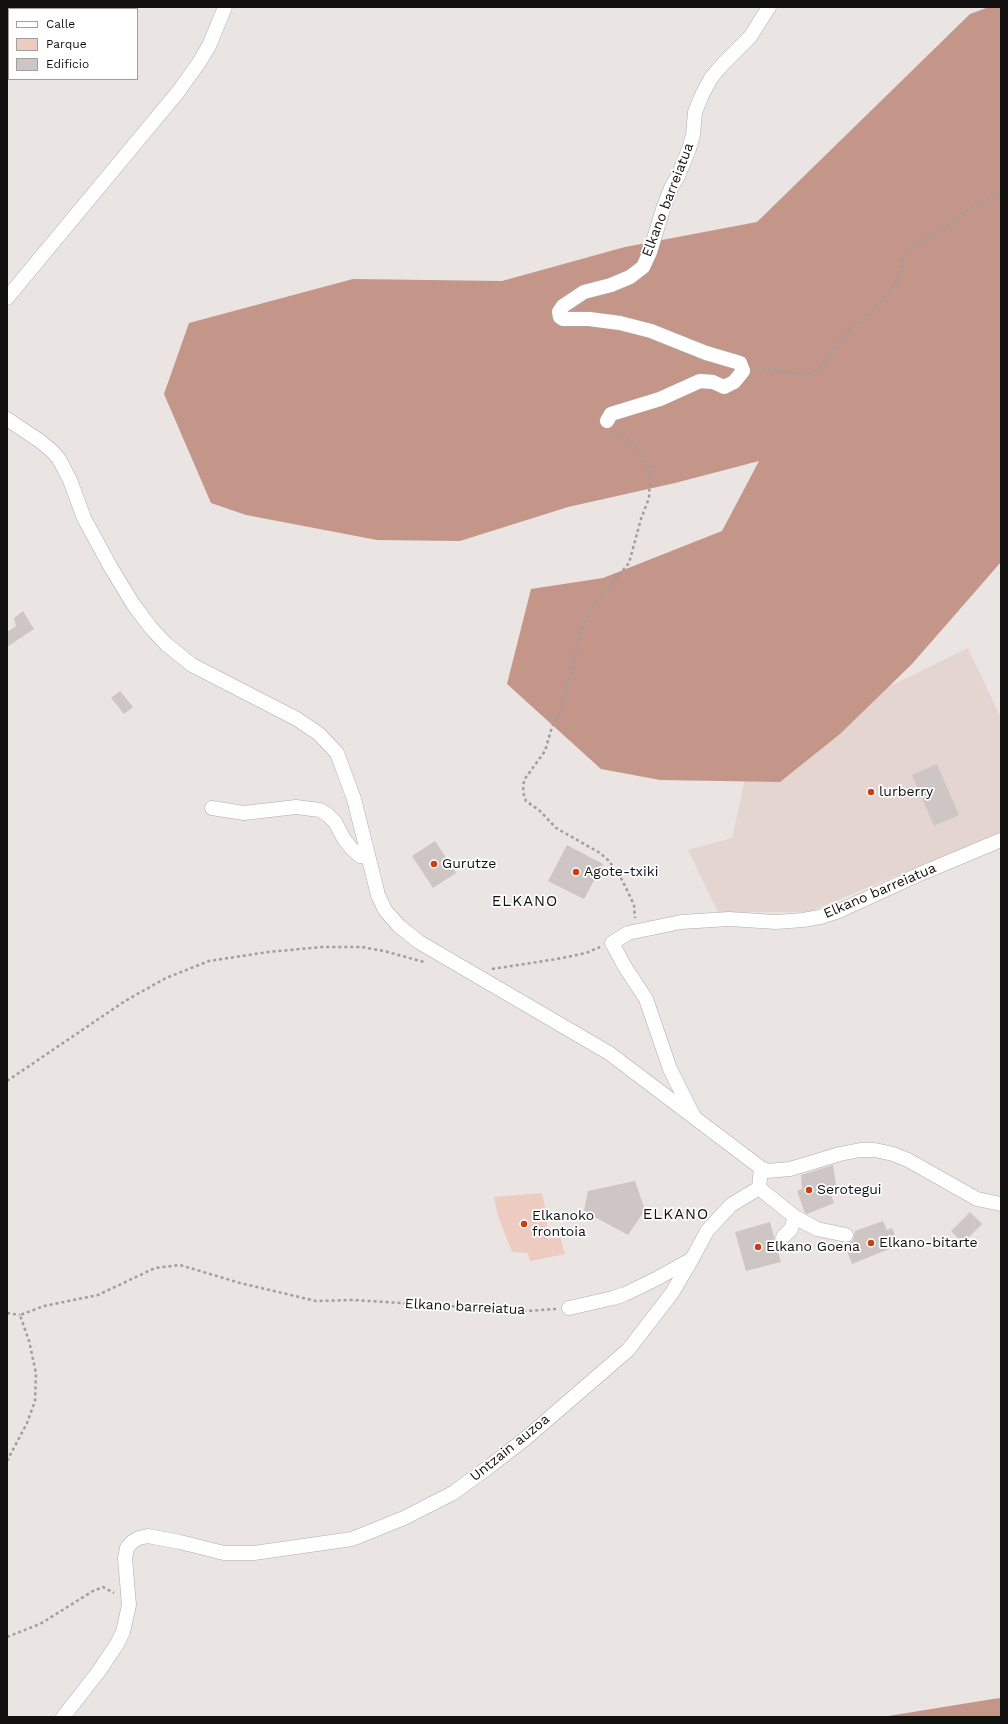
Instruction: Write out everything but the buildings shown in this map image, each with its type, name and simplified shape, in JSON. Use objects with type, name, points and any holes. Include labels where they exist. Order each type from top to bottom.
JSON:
[{"type":"street","points":[[7,298],[178,92],[209,46],[225,7]]},
{"type":"street","name":"Elkano barreiatua","points":[[742,373],[743,367],[740,363],[706,353],[651,332],[620,323],[589,319],[563,319],[560,318],[559,312],[563,306],[584,292],[611,285],[630,277],[643,266],[650,252],[671,188],[678,176],[689,149],[693,134],[695,112],[702,95],[711,78],[750,37],[769,7]]},
{"type":"street","points":[[607,421],[610,414],[660,399],[696,382],[713,382],[724,387],[734,382],[742,373]]},
{"type":"street","points":[[7,419],[40,441],[54,452],[59,459],[70,480],[84,518],[110,566],[133,604],[151,628],[166,644],[192,665],[297,719],[319,734],[337,753],[354,799],[378,894],[385,910],[399,926],[419,942],[608,1053],[761,1168],[774,1171],[790,1169],[840,1154],[860,1150],[875,1150],[893,1154],[908,1160],[977,1199],[1001,1204]]},
{"type":"street","points":[[212,808],[244,813],[296,807],[320,810],[330,816],[335,822],[344,839],[351,848],[360,856],[368,857]]},
{"type":"street","name":"Elkano barreiatua","points":[[612,943],[620,937],[636,930],[674,923],[729,919],[776,922],[820,917],[839,911],[920,874],[1001,840]]},
{"type":"street","points":[[612,943],[625,967],[646,999],[670,1069],[696,1119]]},
{"type":"street","points":[[759,1188],[761,1168]]},
{"type":"street","points":[[759,1188],[795,1217],[817,1229],[846,1235]]},
{"type":"street","points":[[568,1308],[625,1294],[692,1259],[707,1230],[731,1205],[759,1188]]},
{"type":"street","points":[[783,1237],[791,1229],[795,1217]]},
{"type":"street","name":"Untzain auzoa","points":[[63,1717],[102,1665],[124,1632],[129,1604],[125,1558],[127,1548],[132,1542],[139,1538],[148,1536],[224,1553],[272,1552],[352,1539],[404,1518],[453,1493],[525,1439],[628,1350],[672,1294],[692,1259]]},
{"type":"path","points":[[742,373],[760,368],[809,375],[823,366],[842,337],[867,317],[898,281],[904,255],[909,248],[936,233],[974,206],[1001,192]]},
{"type":"path","points":[[607,421],[608,426],[615,432],[628,439],[645,457],[649,469],[650,479],[649,498],[641,519],[629,563],[590,609],[582,629],[562,705],[552,727],[545,751],[524,780],[523,792],[526,801],[540,811],[556,828],[600,853],[614,867],[634,904],[636,930]]},
{"type":"path","points":[[491,969],[557,959],[586,952],[612,943]]},
{"type":"path","points":[[7,1082],[125,1001],[166,978],[209,961],[268,952],[322,947],[362,947],[384,951],[429,963]]},
{"type":"path","name":"Elkano barreiatua","points":[[20,1315],[44,1306],[98,1295],[155,1268],[180,1265],[240,1283],[316,1301],[353,1300],[527,1311],[568,1308]]},
{"type":"path","points":[[7,1313],[20,1315],[29,1342],[36,1373],[35,1401],[7,1461]]},
{"type":"path","points":[[7,1637],[40,1624],[93,1591],[103,1587],[112,1591],[116,1596]]},
{"type":"shaded area","points":[[989,7],[1001,7],[1001,562],[912,664],[840,734],[780,782],[660,780],[601,769],[507,684],[531,589],[603,578],[722,531],[759,461],[675,483],[568,507],[460,541],[377,540],[246,515],[211,503],[164,394],[189,323],[353,279],[502,281],[625,247],[757,222],[970,14]]},
{"type":"shaded area","name":"lurberry","points":[[968,648],[1001,718],[1001,832],[809,912],[718,912],[688,850],[732,838],[751,751],[866,698]]},
{"type":"shaded area","points":[[1001,1698],[1001,1717],[882,1717],[993,1699]]},
{"type":"green space","name":"Elkanoko frontoia","points":[[542,1193],[546,1212],[548,1239],[560,1237],[565,1254],[530,1261],[528,1253],[512,1252],[498,1216],[494,1197]]},
{"type":"place","name":"lurberry","points":[[871,792]]},
{"type":"place","name":"Gurutze","points":[[434,864]]},
{"type":"place","name":"Agote-txiki","points":[[576,872]]},
{"type":"place","name":"Serotegui","points":[[809,1190]]},
{"type":"place","name":"Elkanoko frontoia","points":[[524,1224]]},
{"type":"place","name":"Elkano-bitarte","points":[[871,1243]]},
{"type":"place","name":"Elkano Goena","points":[[758,1247]]},
{"type":"district","name":"ELKANO","points":[[525,902]]},
{"type":"district","name":"ELKANO","points":[[676,1215]]}]
